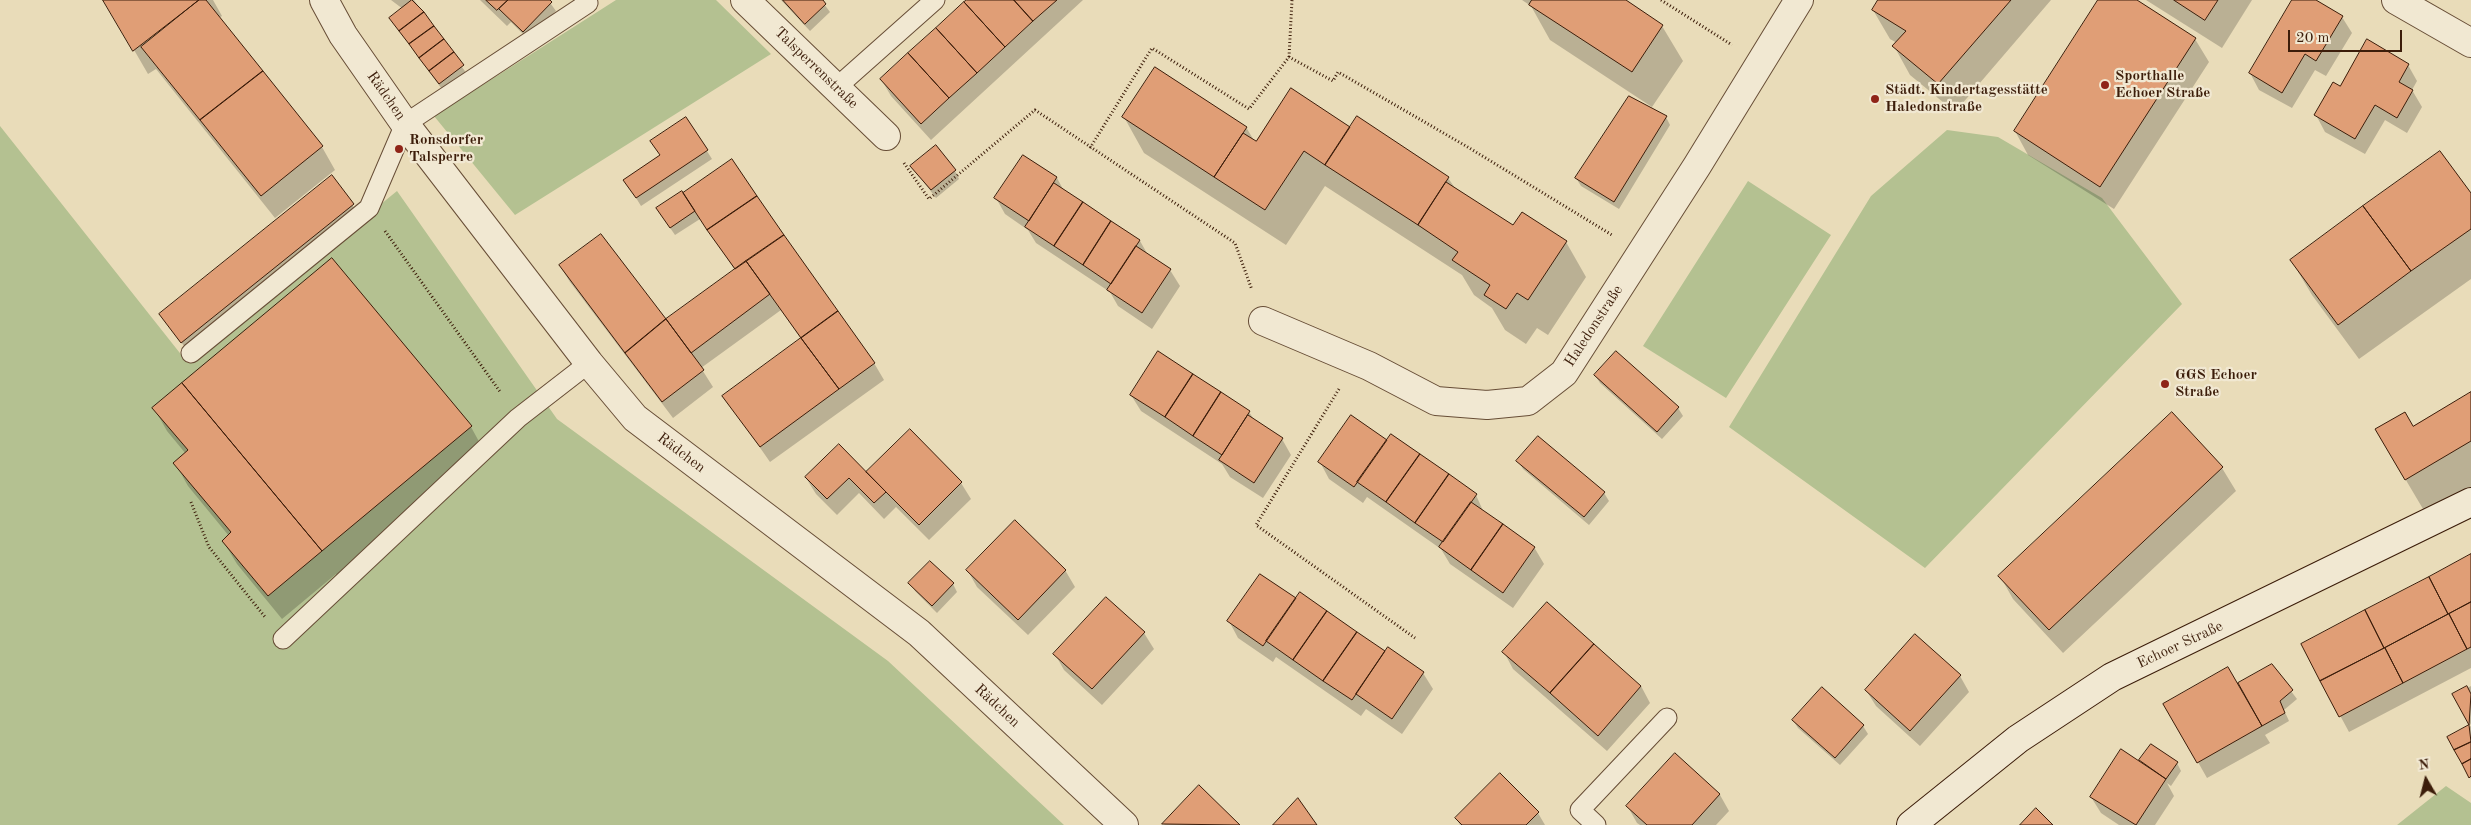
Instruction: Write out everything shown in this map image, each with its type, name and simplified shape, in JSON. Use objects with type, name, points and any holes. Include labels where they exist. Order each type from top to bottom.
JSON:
[{"type":"street","name":"Rädchen","points":[[324,0],[343,35],[405,124],[589,364],[635,418],[919,632],[1124,825]]},
{"type":"street","name":"Talsperrenstraße","points":[[745,0],[886,136]]},
{"type":"street","name":"Haledonstraße","points":[[1263,321],[1357,361],[1436,401],[1487,405],[1528,401],[1564,373],[1799,0]]},
{"type":"street","points":[[2396,0],[2471,43]]},
{"type":"street","name":"Echoer Straße","points":[[1911,825],[2018,739],[2112,677],[2471,502]]},
{"type":"lane","points":[[191,353],[369,208],[405,124],[588,3],[585,0]]},
{"type":"lane","points":[[836,86],[935,0]]},
{"type":"lane","points":[[283,639],[518,418],[589,364]]},
{"type":"lane","points":[[1596,825],[1580,810],[1667,718]]},
{"type":"path","points":[[1090,148],[1152,48],[1249,109],[1289,57],[1292,0]]},
{"type":"path","points":[[1661,0],[1760,63]]},
{"type":"path","points":[[1289,57],[1333,81],[1338,72],[1466,146],[1642,252]]},
{"type":"path","points":[[886,136],[928,199],[1035,110],[1235,243],[1263,321]]},
{"type":"path","points":[[369,208],[518,418]]},
{"type":"path","points":[[1357,361],[1256,525],[1415,638]]},
{"type":"path","points":[[191,502],[209,547],[283,639]]},
{"type":"green space","points":[[616,0],[716,0],[771,54],[515,215],[434,116]]},
{"type":"green space","points":[[0,126],[187,362],[397,191],[557,419],[888,661],[1064,825],[0,825]]},
{"type":"green space","points":[[1947,130],[1998,137],[2102,198],[2182,304],[1925,568],[1729,427],[1871,196]]},
{"type":"green space","points":[[1748,181],[1831,235],[1726,398],[1643,346]]},
{"type":"green space","points":[[2446,786],[2471,803],[2471,825],[2397,825]]},
{"type":"building","points":[[103,0],[199,0],[133,51]]},
{"type":"building","points":[[199,0],[206,0],[263,71],[200,120],[141,47]]},
{"type":"building","points":[[412,0],[424,12],[399,31],[389,18]]},
{"type":"building","points":[[486,0],[508,0],[497,10]]},
{"type":"building","points":[[508,0],[550,0],[552,2],[523,32],[499,9]]},
{"type":"building","points":[[783,0],[823,0],[826,4],[805,24]]},
{"type":"building","points":[[967,0],[1014,0],[1033,21],[1005,47],[964,2]]},
{"type":"building","points":[[1014,0],[1057,0],[1033,21]]},
{"type":"building","points":[[1532,0],[1626,0],[1663,25],[1632,72],[1529,5]]},
{"type":"building","points":[[1878,0],[2011,0],[1938,84],[1892,46],[1906,31],[1872,10]]},
{"type":"building","name":"Sporthalle Echoer Straße","points":[[2098,0],[2137,0],[2196,38],[2100,187],[2014,131]]},
{"type":"building","points":[[2174,0],[2218,0],[2205,20]]},
{"type":"building","points":[[2292,0],[2316,0],[2343,16],[2316,61],[2305,54],[2282,93],[2249,73]]},
{"type":"building","points":[[964,2],[1005,47],[977,73],[936,28]]},
{"type":"building","points":[[424,12],[434,26],[409,44],[399,31]]},
{"type":"building","points":[[434,26],[444,39],[419,58],[409,44]]},
{"type":"building","points":[[936,28],[977,73],[949,98],[908,53]]},
{"type":"building","points":[[444,39],[454,52],[429,71],[419,58]]},
{"type":"building","points":[[2367,39],[2409,64],[2399,82],[2413,90],[2397,118],[2375,105],[2355,139],[2314,115],[2333,82],[2340,86]]},
{"type":"building","points":[[454,52],[464,65],[439,84],[429,71]]},
{"type":"building","points":[[908,53],[949,98],[921,124],[880,79]]},
{"type":"building","points":[[1155,67],[1247,127],[1214,177],[1122,117]]},
{"type":"building","points":[[263,71],[323,146],[261,196],[200,120]]},
{"type":"building","points":[[1291,88],[1350,127],[1325,165],[1304,151],[1265,210],[1214,177],[1243,133],[1256,141]]},
{"type":"building","points":[[1629,96],[1667,116],[1614,202],[1575,178]]},
{"type":"building","points":[[1357,116],[1449,177],[1418,225],[1325,165]]},
{"type":"building","points":[[686,117],[708,150],[636,198],[623,180],[660,155],[650,141]]},
{"type":"building","points":[[936,145],[956,170],[931,190],[910,166]]},
{"type":"building","points":[[2440,151],[2471,193],[2471,229],[2411,271],[2363,206]]},
{"type":"building","points":[[1023,155],[1057,177],[1029,221],[994,198]]},
{"type":"building","points":[[732,159],[757,196],[707,230],[683,193]]},
{"type":"building","points":[[332,175],[354,204],[181,343],[159,314]]},
{"type":"building","points":[[1446,182],[1513,225],[1522,212],[1567,241],[1528,300],[1517,293],[1506,309],[1484,295],[1490,285],[1452,260],[1458,252],[1418,225]]},
{"type":"building","points":[[1054,183],[1083,202],[1054,246],[1025,227]]},
{"type":"building","points":[[682,191],[695,211],[670,228],[656,208]]},
{"type":"building","points":[[757,196],[784,235],[735,269],[707,230]]},
{"type":"building","points":[[1083,202],[1111,221],[1083,265],[1054,246]]},
{"type":"building","points":[[2363,206],[2411,271],[2338,325],[2290,260]]},
{"type":"building","points":[[1111,221],[1140,240],[1111,284],[1083,265]]},
{"type":"building","points":[[601,234],[666,319],[625,353],[559,265]]},
{"type":"building","points":[[784,235],[838,311],[801,338],[746,261]]},
{"type":"building","points":[[1136,246],[1171,269],[1142,313],[1107,290]]},
{"type":"building","points":[[332,258],[472,426],[322,551],[182,383]]},
{"type":"building","points":[[746,261],[770,294],[691,353],[666,319]]},
{"type":"building","points":[[838,311],[875,363],[839,389],[801,338]]},
{"type":"building","points":[[666,319],[704,370],[662,402],[625,353]]},
{"type":"building","points":[[801,338],[839,389],[760,447],[722,396]]},
{"type":"building","points":[[1158,351],[1193,374],[1165,417],[1130,395]]},
{"type":"building","points":[[1616,351],[1679,407],[1657,432],[1594,375]]},
{"type":"building","points":[[1193,374],[1221,392],[1193,436],[1165,417]]},
{"type":"building","points":[[182,383],[322,551],[268,596],[222,541],[231,532],[173,463],[188,450],[152,408]]},
{"type":"building","points":[[1221,392],[1250,411],[1222,455],[1193,436]]},
{"type":"building","points":[[2471,392],[2471,441],[2405,480],[2375,429],[2405,412],[2413,426]]},
{"type":"building","points":[[2172,412],[2223,467],[2049,630],[1998,576]]},
{"type":"building","points":[[1248,415],[1283,438],[1254,483],[1219,460]]},
{"type":"building","points":[[1351,415],[1387,440],[1354,487],[1318,462]]},
{"type":"building","points":[[910,429],[962,482],[919,525],[866,472]]},
{"type":"building","points":[[1391,434],[1420,454],[1386,502],[1357,482]]},
{"type":"building","points":[[1538,436],[1605,492],[1584,517],[1516,461]]},
{"type":"building","points":[[839,444],[886,492],[874,503],[849,478],[827,499],[805,477]]},
{"type":"building","points":[[1420,454],[1449,474],[1415,523],[1386,502]]},
{"type":"building","points":[[1449,474],[1477,494],[1443,542],[1415,523]]},
{"type":"building","points":[[1471,502],[1503,524],[1471,570],[1439,547]]},
{"type":"building","points":[[1015,520],[1066,570],[1018,620],[966,570]]},
{"type":"building","points":[[1503,524],[1535,547],[1503,593],[1471,570]]},
{"type":"building","points":[[2471,554],[2471,602],[2448,614],[2429,577]]},
{"type":"building","points":[[930,561],[954,583],[932,606],[908,583]]},
{"type":"building","points":[[1260,574],[1296,598],[1263,646],[1227,621]]},
{"type":"building","points":[[2429,577],[2448,614],[2384,648],[2365,610]]},
{"type":"building","points":[[1300,592],[1327,611],[1293,660],[1266,641]]},
{"type":"building","points":[[1106,597],[1145,632],[1092,689],[1053,654]]},
{"type":"building","points":[[1547,602],[1594,644],[1550,693],[1502,652]]},
{"type":"building","points":[[2471,602],[2471,647],[2467,649],[2449,614]]},
{"type":"building","points":[[2365,610],[2384,648],[2320,681],[2301,644]]},
{"type":"building","points":[[1327,611],[1357,632],[1323,681],[1293,660]]},
{"type":"building","points":[[2449,614],[2467,649],[2403,683],[2385,648]]},
{"type":"building","points":[[1357,632],[1385,651],[1352,700],[1323,681]]},
{"type":"building","points":[[1915,634],[1961,675],[1910,731],[1865,690]]},
{"type":"building","points":[[1594,644],[1641,686],[1598,736],[1550,693]]},
{"type":"building","points":[[1388,647],[1424,672],[1392,719],[1356,694]]},
{"type":"building","points":[[2385,648],[2403,683],[2339,717],[2320,681]]},
{"type":"building","points":[[2272,664],[2293,690],[2280,701],[2285,713],[2262,726],[2238,683]]},
{"type":"building","points":[[2228,667],[2262,726],[2197,763],[2163,704]]},
{"type":"building","points":[[2467,686],[2471,694],[2469,725],[2452,694]]},
{"type":"building","points":[[1822,687],[1864,725],[1835,758],[1792,720]]},
{"type":"building","points":[[2469,725],[2471,742],[2454,750],[2447,737]]},
{"type":"building","points":[[2471,742],[2471,759],[2462,764],[2454,750]]},
{"type":"building","points":[[2151,744],[2178,762],[2166,779],[2139,760]]},
{"type":"building","points":[[2121,749],[2166,779],[2136,825],[2090,797]]},
{"type":"building","points":[[1675,753],[1720,794],[1692,825],[1647,825],[1626,806]]},
{"type":"building","points":[[2471,759],[2471,776],[2469,778],[2462,764]]},
{"type":"building","points":[[1500,773],[1539,812],[1526,825],[1462,825],[1455,818]]},
{"type":"building","points":[[1199,785],[1240,825],[1162,824]]},
{"type":"building","points":[[1298,798],[1317,825],[1273,825]]},
{"type":"building","points":[[2036,808],[2053,825],[2020,825]]},
{"type":"place","name":"Sporthalle Echoer Straße","points":[[2105,85]]},
{"type":"place","name":"Städt. Kindertagesstätte Haledonstraße","points":[[1875,99]]},
{"type":"place","name":"Ronsdorfer Talsperre","points":[[399,149]]},
{"type":"place","name":"GGS Echoer Straße","points":[[2165,384]]}]
